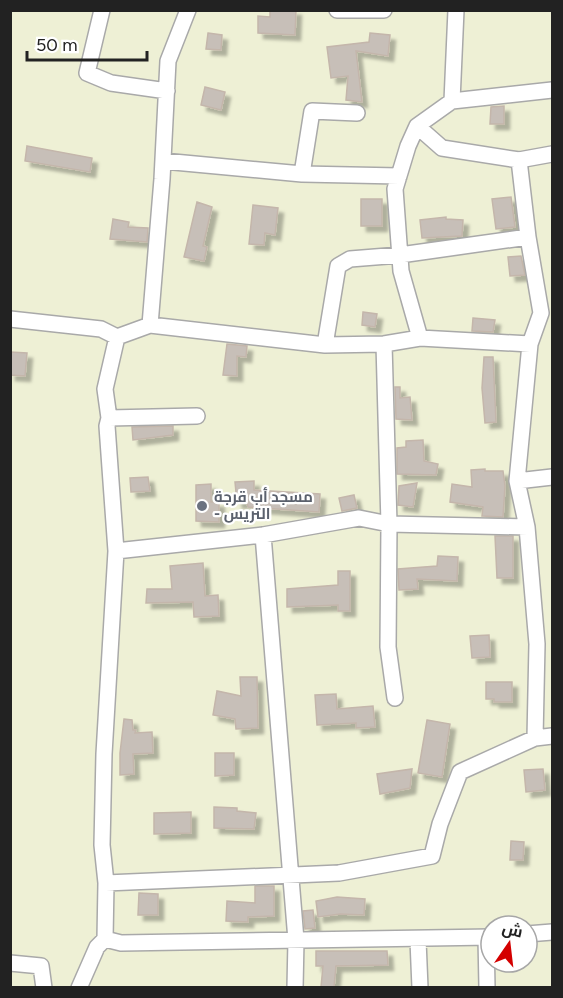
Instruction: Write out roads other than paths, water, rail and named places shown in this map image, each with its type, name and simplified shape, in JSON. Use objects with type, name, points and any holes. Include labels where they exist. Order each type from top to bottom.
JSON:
[{"type":"street","points":[[102,10],[87,74],[111,83],[167,91]]},
{"type":"street","points":[[150,325],[163,161],[168,61],[188,10]]},
{"type":"street","points":[[337,10],[384,10]]},
{"type":"street","points":[[452,101],[456,10]]},
{"type":"street","points":[[420,338],[401,272],[395,189],[408,146],[417,126],[452,101],[552,90]]},
{"type":"street","points":[[302,174],[312,111],[357,113]]},
{"type":"street","points":[[417,126],[442,148],[519,160],[552,154]]},
{"type":"street","points":[[519,160],[528,237],[547,313],[530,344],[517,481],[527,527],[537,644],[535,738]]},
{"type":"street","points":[[163,161],[302,174],[399,176]]},
{"type":"street","points":[[325,345],[338,266],[350,259],[400,255],[528,237]]},
{"type":"street","points":[[10,319],[101,328],[117,337],[150,325],[325,345],[384,344],[420,338],[530,344]]},
{"type":"street","points":[[80,987],[97,947],[105,939],[106,883],[102,845],[104,754],[116,551],[107,426],[109,418],[105,389],[117,337]]},
{"type":"street","points":[[384,344],[389,524],[388,647],[395,698]]},
{"type":"street","points":[[109,418],[197,416]]},
{"type":"street","points":[[517,481],[552,477]]},
{"type":"street","points":[[116,551],[262,535],[359,518],[389,524],[527,527]]},
{"type":"street","points":[[262,535],[296,940],[296,987]]},
{"type":"street","points":[[106,883],[339,873],[432,856],[440,824],[460,772],[535,738],[552,736]]},
{"type":"street","points":[[105,939],[121,943],[479,937]]},
{"type":"street","points":[[418,940],[420,987]]},
{"type":"street","points":[[10,963],[41,966],[47,986]]},
{"type":"place","name":"مسجد أب قرجة - التريس","points":[[202,506]]}]
